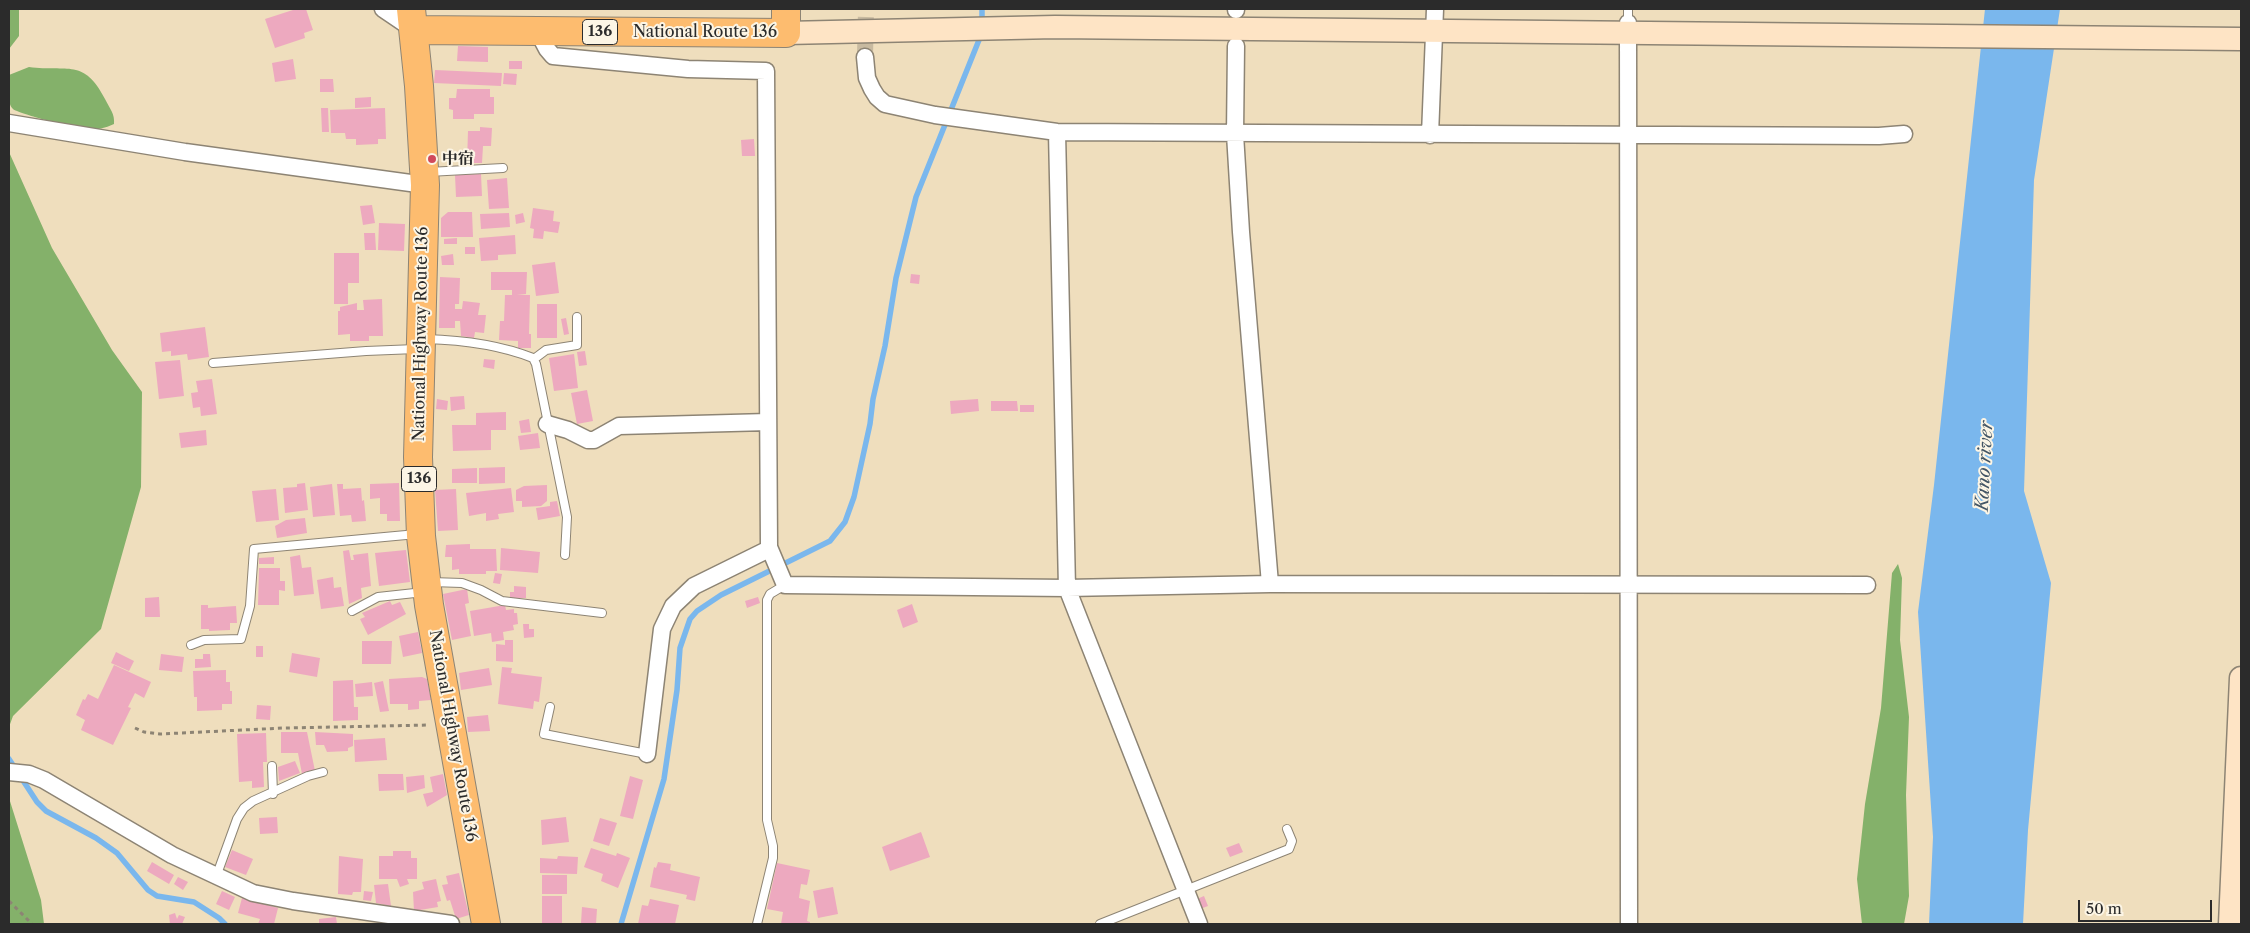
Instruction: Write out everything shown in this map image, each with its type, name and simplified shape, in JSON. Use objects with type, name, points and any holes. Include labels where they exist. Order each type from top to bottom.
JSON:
[{"type":"highway","name":"National Route 136","points":[[412,19],[538,32],[786,21]]},
{"type":"highway","name":"National Highway Route 136","points":[[412,19],[425,178],[418,457],[421,534],[427,587],[486,924]]},
{"type":"street","points":[[383,9],[412,19]]},
{"type":"street","points":[[786,21],[1055,27],[1435,20],[1628,21],[2241,38]]},
{"type":"street","points":[[1430,135],[1435,20]]},
{"type":"street","points":[[1628,21],[1629,924]]},
{"type":"street","points":[[538,32],[553,56],[688,69],[766,71],[770,551],[784,583],[1067,588],[1270,584],[1868,585]]},
{"type":"street","points":[[1236,46],[1235,134],[1241,232],[1270,584]]},
{"type":"street","points":[[866,57],[868,78],[872,89],[885,104],[935,115],[1057,132],[1629,136],[1879,136],[1904,134]]},
{"type":"street","points":[[9,122],[185,152],[425,178]]},
{"type":"street","points":[[1057,132],[1067,588],[1199,924]]},
{"type":"street","points":[[547,424],[563,428],[588,440],[594,440],[619,426],[768,422]]},
{"type":"street","points":[[647,754],[662,629],[673,606],[694,586],[770,551]]},
{"type":"street","points":[[2230,924],[2241,678]]},
{"type":"street","points":[[9,772],[29,774],[44,780],[172,855],[253,893],[294,901],[451,924]]},
{"type":"lane","points":[[425,178],[503,168]]},
{"type":"lane","points":[[534,359],[546,350],[577,345],[577,317]]},
{"type":"lane","points":[[213,363],[366,350],[446,340],[498,348],[534,359]]},
{"type":"lane","points":[[534,359],[567,517],[565,555]]},
{"type":"lane","points":[[191,645],[204,640],[241,639],[250,606],[254,549],[421,534]]},
{"type":"lane","points":[[352,610],[378,597],[427,587],[441,581],[462,583],[502,601],[602,613]]},
{"type":"lane","points":[[757,924],[773,852],[767,820],[767,600],[770,594],[784,583]]},
{"type":"lane","points":[[550,707],[544,734],[647,754]]},
{"type":"lane","points":[[272,766],[273,794]]},
{"type":"lane","points":[[216,877],[237,819],[244,808],[308,776],[323,772]]},
{"type":"lane","points":[[1100,924],[1289,849],[1292,841],[1287,829]]},
{"type":"path","points":[[135,728],[144,732],[160,734],[284,728],[450,724]]},
{"type":"path","points":[[9,901],[32,924]]},
{"type":"green space","points":[[9,9],[19,9],[19,36],[9,49]]},
{"type":"green space","points":[[29,67],[74,70],[90,77],[112,112],[114,124],[104,128],[88,130],[36,117],[13,109],[9,98],[9,75]]},
{"type":"green space","points":[[9,152],[52,248],[112,350],[142,392],[141,487],[101,629],[13,716],[9,727]]},
{"type":"green space","points":[[1898,564],[1902,578],[1900,640],[1909,717],[1906,795],[1909,896],[1904,924],[1862,924],[1857,879],[1865,804],[1881,708],[1892,573]]},
{"type":"green space","points":[[9,798],[41,900],[44,924],[9,924]]},
{"type":"water","name":"Kano river","points":[[1985,9],[2060,9],[2034,180],[2024,491],[2051,583],[2028,830],[2023,924],[1929,924],[1933,837],[1918,612],[1934,485]]},
{"type":"building","points":[[296,9],[306,9],[313,30],[304,33],[305,38],[275,48],[265,19]]},
{"type":"building","points":[[458,46],[488,47],[488,62],[457,61]]},
{"type":"building","points":[[293,59],[296,79],[275,82],[272,63]]},
{"type":"building","points":[[509,61],[522,61],[522,69],[509,69]]},
{"type":"building","points":[[435,70],[502,73],[501,86],[434,83]]},
{"type":"building","points":[[504,73],[517,74],[516,85],[503,84]]},
{"type":"building","points":[[320,79],[333,79],[334,92],[320,92]]},
{"type":"building","points":[[457,89],[490,89],[490,97],[494,97],[494,114],[474,114],[474,119],[453,119],[453,110],[449,109],[449,98],[456,98]]},
{"type":"building","points":[[371,97],[371,107],[355,108],[355,98]]},
{"type":"building","points":[[321,108],[328,108],[329,132],[322,132]]},
{"type":"building","points":[[385,108],[386,139],[378,139],[378,144],[356,145],[356,139],[346,139],[345,133],[331,133],[330,110]]},
{"type":"building","points":[[480,127],[492,128],[491,146],[483,146],[482,163],[467,163],[468,131],[480,131]]},
{"type":"building","points":[[754,139],[755,156],[742,156],[741,140]]},
{"type":"building","points":[[481,174],[482,196],[456,197],[455,175]]},
{"type":"building","points":[[507,178],[509,208],[489,209],[487,180]]},
{"type":"building","points":[[372,205],[375,223],[363,225],[360,206]]},
{"type":"building","points":[[533,208],[554,211],[553,221],[560,222],[558,233],[544,231],[543,239],[533,238],[534,229],[530,228]]},
{"type":"building","points":[[448,212],[472,212],[473,237],[441,237],[441,218]]},
{"type":"building","points":[[509,213],[510,227],[481,229],[480,214]]},
{"type":"building","points":[[523,213],[525,222],[516,224],[515,215]]},
{"type":"building","points":[[379,223],[405,224],[404,251],[378,250]]},
{"type":"building","points":[[364,233],[375,233],[376,250],[365,250]]},
{"type":"building","points":[[515,235],[516,254],[498,255],[498,260],[481,261],[479,238]]},
{"type":"building","points":[[457,238],[457,244],[444,244],[444,239]]},
{"type":"building","points":[[465,247],[475,247],[475,254],[465,254]]},
{"type":"building","points":[[334,253],[359,253],[359,283],[348,283],[348,304],[334,304]]},
{"type":"building","points":[[453,254],[454,265],[442,265],[441,256]]},
{"type":"building","points":[[555,262],[559,293],[536,296],[532,265]]},
{"type":"building","points":[[491,272],[527,272],[526,294],[517,295],[530,295],[529,334],[531,334],[531,348],[518,348],[518,341],[499,340],[500,321],[504,321],[505,295],[512,295],[512,290],[491,290]]},
{"type":"building","points":[[911,274],[920,275],[919,284],[910,283]]},
{"type":"building","points":[[440,277],[460,278],[459,304],[455,304],[455,309],[462,309],[463,301],[480,303],[478,315],[486,315],[484,333],[475,332],[474,338],[461,336],[460,321],[455,321],[455,328],[439,328]]},
{"type":"building","points":[[382,299],[383,336],[369,336],[369,341],[350,341],[350,334],[338,335],[338,311],[340,311],[340,307],[357,303],[357,310],[364,310],[363,300]]},
{"type":"building","points":[[537,304],[557,304],[557,338],[537,338]]},
{"type":"building","points":[[566,318],[569,334],[564,335],[561,319]]},
{"type":"building","points":[[205,327],[209,357],[188,360],[187,354],[171,356],[171,351],[162,352],[160,333]]},
{"type":"building","points":[[585,351],[587,365],[579,366],[577,352]]},
{"type":"building","points":[[574,354],[578,388],[554,391],[549,358]]},
{"type":"building","points":[[484,359],[495,360],[494,369],[483,367]]},
{"type":"building","points":[[180,360],[184,396],[159,399],[155,362]]},
{"type":"building","points":[[212,379],[217,414],[201,416],[200,407],[193,408],[191,393],[198,392],[196,381]]},
{"type":"building","points":[[587,390],[593,421],[577,424],[571,393]]},
{"type":"building","points":[[464,396],[465,409],[451,411],[450,397]]},
{"type":"building","points":[[437,399],[448,401],[447,410],[436,409]]},
{"type":"building","points":[[978,399],[979,411],[951,414],[950,401]]},
{"type":"building","points":[[991,401],[1017,401],[1018,411],[991,411]]},
{"type":"building","points":[[1020,405],[1034,405],[1034,412],[1020,412]]},
{"type":"building","points":[[506,412],[506,430],[491,430],[491,450],[453,451],[452,425],[476,425],[476,413]]},
{"type":"building","points":[[529,419],[531,432],[521,433],[519,421]]},
{"type":"building","points":[[206,430],[207,445],[181,448],[179,433]]},
{"type":"building","points":[[538,433],[540,448],[520,450],[518,436]]},
{"type":"building","points":[[505,467],[505,483],[479,484],[479,468]]},
{"type":"building","points":[[477,468],[477,483],[452,483],[452,469]]},
{"type":"building","points":[[305,483],[308,510],[285,513],[283,488],[297,487],[297,484]]},
{"type":"building","points":[[399,483],[400,521],[387,521],[387,514],[380,514],[380,498],[370,499],[370,484]]},
{"type":"building","points":[[332,484],[335,515],[313,517],[310,487]]},
{"type":"building","points":[[337,484],[343,484],[343,489],[361,488],[366,521],[352,522],[351,515],[340,516]]},
{"type":"building","points":[[547,485],[547,501],[541,506],[522,507],[522,501],[516,501],[516,490],[524,486]]},
{"type":"building","points":[[511,488],[514,512],[498,514],[499,519],[486,521],[486,513],[469,516],[466,493]]},
{"type":"building","points":[[276,489],[279,520],[256,522],[252,491]]},
{"type":"building","points":[[456,489],[458,530],[438,531],[435,490]]},
{"type":"building","points":[[557,501],[560,516],[538,520],[536,508],[550,506],[550,502]]},
{"type":"building","points":[[305,518],[307,533],[277,538],[275,526],[286,520]]},
{"type":"building","points":[[470,544],[470,549],[496,549],[497,571],[486,571],[486,574],[459,574],[459,569],[452,570],[452,557],[445,557],[446,545]]},
{"type":"building","points":[[501,548],[540,552],[538,573],[500,570]]},
{"type":"building","points":[[349,550],[351,560],[354,560],[353,555],[368,553],[371,586],[361,588],[362,598],[349,604],[343,551]]},
{"type":"building","points":[[406,550],[410,582],[379,586],[375,553]]},
{"type":"building","points":[[300,555],[302,568],[311,567],[314,594],[294,596],[290,557]]},
{"type":"building","points":[[274,557],[274,564],[259,564],[259,558]]},
{"type":"building","points":[[259,568],[280,568],[280,581],[285,581],[285,591],[279,590],[279,605],[258,605]]},
{"type":"building","points":[[495,573],[502,574],[500,584],[493,583]]},
{"type":"building","points":[[333,577],[334,588],[341,587],[344,606],[321,609],[317,580]]},
{"type":"building","points":[[514,586],[526,587],[526,598],[510,598],[510,592],[514,592]]},
{"type":"building","points":[[467,589],[469,603],[465,604],[471,636],[452,640],[443,594]]},
{"type":"building","points":[[159,597],[160,617],[145,617],[145,598]]},
{"type":"building","points":[[758,597],[760,603],[747,608],[745,601]]},
{"type":"building","points":[[390,601],[392,605],[400,602],[406,614],[368,635],[360,619],[365,617],[362,613]]},
{"type":"building","points":[[912,604],[918,622],[903,628],[897,610]]},
{"type":"building","points":[[201,605],[208,605],[208,608],[236,606],[237,623],[230,623],[230,630],[209,631],[209,629],[201,629]]},
{"type":"building","points":[[505,605],[506,610],[514,609],[514,613],[517,613],[518,624],[513,625],[514,630],[503,632],[504,640],[492,642],[491,633],[474,636],[470,611]]},
{"type":"building","points":[[523,624],[529,624],[529,629],[534,629],[534,637],[524,638]]},
{"type":"building","points":[[418,632],[422,653],[403,657],[399,636]]},
{"type":"building","points":[[505,640],[513,640],[513,662],[496,661],[496,644],[505,645]]},
{"type":"building","points":[[362,641],[392,641],[391,664],[362,664]]},
{"type":"building","points":[[256,646],[263,646],[263,657],[256,657]]},
{"type":"building","points":[[116,652],[134,661],[129,671],[111,663]]},
{"type":"building","points":[[292,653],[320,658],[317,677],[289,672]]},
{"type":"building","points":[[161,654],[184,657],[182,672],[159,670]]},
{"type":"building","points":[[203,654],[210,654],[211,667],[195,668],[195,659],[203,659]]},
{"type":"building","points":[[114,665],[151,682],[144,698],[135,693],[128,707],[131,708],[113,745],[81,730],[85,720],[76,715],[83,699],[85,700],[88,694],[98,699]]},
{"type":"building","points":[[502,667],[512,668],[511,673],[542,677],[539,702],[534,701],[533,709],[498,704]]},
{"type":"building","points":[[489,668],[492,685],[461,690],[459,673]]},
{"type":"building","points":[[226,670],[226,682],[230,682],[230,691],[232,691],[232,704],[222,704],[222,710],[197,711],[197,697],[194,697],[193,671]]},
{"type":"building","points":[[422,677],[427,679],[431,700],[419,701],[419,709],[408,710],[408,704],[390,704],[389,679]]},
{"type":"building","points":[[353,680],[354,707],[358,707],[358,720],[333,721],[333,681]]},
{"type":"building","points":[[383,681],[389,711],[380,712],[374,683]]},
{"type":"building","points":[[372,682],[373,696],[356,697],[355,684]]},
{"type":"building","points":[[257,705],[271,706],[270,720],[256,719]]},
{"type":"building","points":[[488,715],[490,731],[468,732],[467,717]]},
{"type":"building","points":[[281,732],[307,732],[315,771],[302,774],[298,753],[281,753]]},
{"type":"building","points":[[315,732],[353,734],[353,746],[348,748],[348,751],[327,752],[324,745],[316,745]]},
{"type":"building","points":[[266,733],[267,762],[263,762],[264,787],[252,788],[252,781],[239,782],[237,734]]},
{"type":"building","points":[[385,738],[387,760],[355,762],[354,740]]},
{"type":"building","points":[[295,761],[300,773],[279,781],[278,767]]},
{"type":"building","points":[[378,774],[403,774],[404,790],[379,791]]},
{"type":"building","points":[[443,774],[447,795],[427,807],[423,794],[433,792],[430,777]]},
{"type":"building","points":[[424,775],[425,788],[407,793],[406,777]]},
{"type":"building","points":[[630,776],[643,780],[633,819],[620,816]]},
{"type":"building","points":[[277,817],[278,833],[260,834],[259,818]]},
{"type":"building","points":[[566,817],[569,842],[542,845],[541,820]]},
{"type":"building","points":[[600,818],[617,823],[609,846],[593,841]]},
{"type":"building","points":[[921,832],[930,857],[890,871],[882,847]]},
{"type":"building","points":[[1239,843],[1243,852],[1230,857],[1226,848]]},
{"type":"building","points":[[591,848],[616,856],[617,853],[630,858],[618,888],[601,881],[603,874],[584,867]]},
{"type":"building","points":[[232,850],[253,859],[246,875],[225,867]]},
{"type":"building","points":[[393,851],[411,851],[411,858],[417,858],[417,879],[407,879],[409,884],[400,887],[397,879],[379,879],[379,856],[393,856]]},
{"type":"building","points":[[339,856],[363,859],[361,892],[353,892],[352,895],[338,894]]},
{"type":"building","points":[[558,856],[578,857],[577,874],[540,873],[540,858],[557,859]]},
{"type":"building","points":[[152,862],[174,875],[169,884],[147,871]]},
{"type":"building","points":[[658,862],[671,864],[670,870],[700,877],[695,901],[686,899],[687,895],[650,887],[654,867],[656,868]]},
{"type":"building","points":[[777,863],[810,870],[807,885],[801,884],[799,898],[810,901],[807,921],[810,924],[781,924],[783,912],[767,909]]},
{"type":"building","points":[[459,873],[469,915],[456,919],[450,900],[447,901],[442,885],[448,884],[446,876]]},
{"type":"building","points":[[542,875],[567,875],[567,894],[542,894]]},
{"type":"building","points":[[178,877],[188,882],[183,890],[174,884]]},
{"type":"building","points":[[436,879],[441,901],[437,902],[438,907],[414,911],[413,892],[424,889],[422,882]]},
{"type":"building","points":[[388,884],[391,906],[376,903],[374,885]]},
{"type":"building","points":[[833,887],[838,914],[818,918],[813,891]]},
{"type":"building","points":[[222,891],[235,897],[229,910],[216,904]]},
{"type":"building","points":[[364,891],[373,892],[371,901],[363,900]]},
{"type":"building","points":[[542,896],[562,896],[562,924],[542,924]]},
{"type":"building","points":[[1204,896],[1208,906],[1200,909],[1197,899]]},
{"type":"building","points":[[242,898],[278,908],[274,924],[258,924],[260,919],[238,913]]},
{"type":"building","points":[[650,899],[679,905],[675,924],[638,924],[642,905],[648,906]]},
{"type":"building","points":[[582,907],[597,909],[596,924],[581,923]]},
{"type":"building","points":[[175,913],[177,919],[179,915],[185,917],[182,924],[170,924],[169,915]]},
{"type":"building","points":[[336,917],[337,924],[319,924],[319,919]]},
{"type":"waterway","points":[[982,9],[982,23]]},
{"type":"waterway","points":[[621,924],[664,779],[677,690],[680,648],[690,619],[697,611],[721,595],[830,541],[845,522],[854,497],[870,424],[896,278],[916,197],[981,35]]},
{"type":"waterway","points":[[9,759],[37,802],[46,811],[96,838],[117,853],[148,890],[157,896],[194,902],[225,924]]},
{"type":"tunnel","points":[[865,57],[866,9]]},
{"type":"place","name":"中宿","points":[[432,159]]}]
